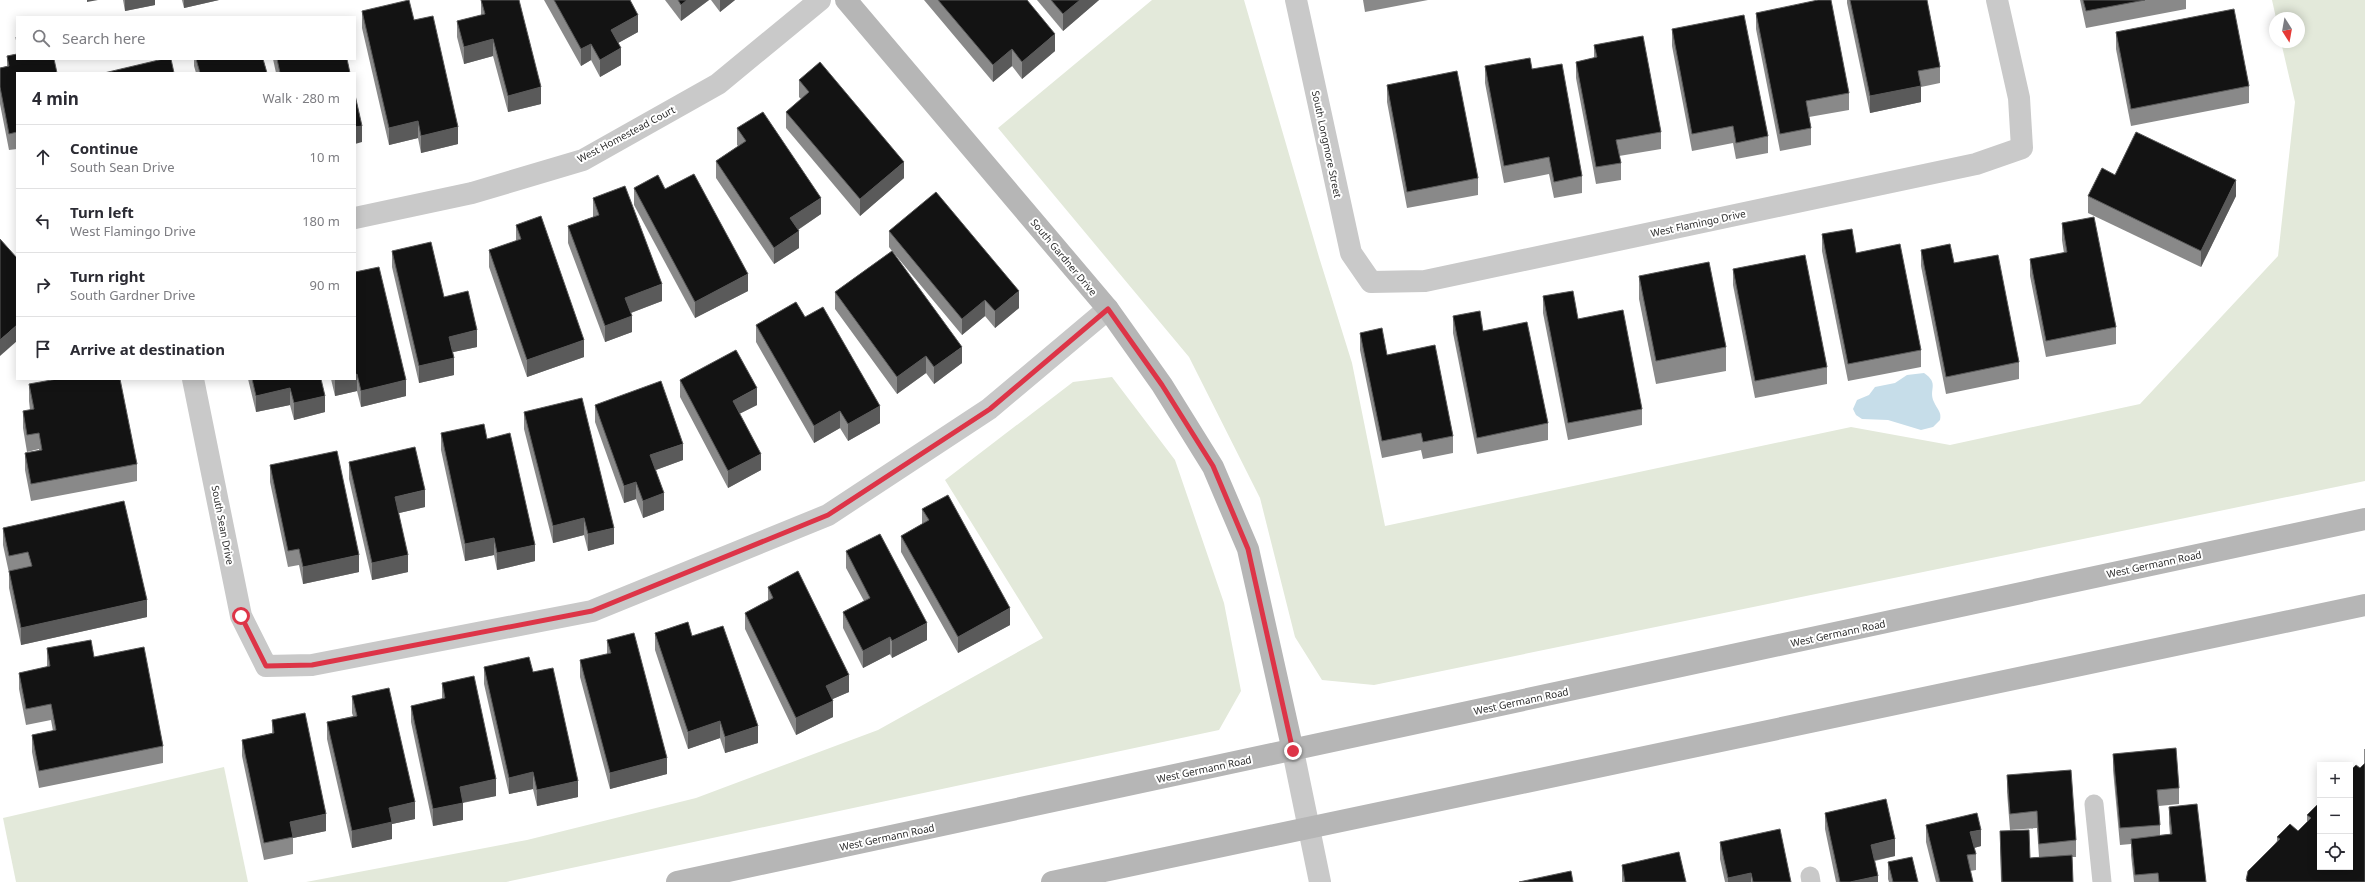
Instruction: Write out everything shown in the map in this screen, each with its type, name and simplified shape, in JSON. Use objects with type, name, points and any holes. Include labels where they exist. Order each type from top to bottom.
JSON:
[{"type":"main road","name":"South Gardner Drive","points":[[846,0],[1108,309],[1162,385],[1213,466],[1248,549],[1293,751]]},
{"type":"main road","name":"West Germann Road","points":[[677,882],[1293,751],[2365,519]]},
{"type":"main road","points":[[1052,882],[2365,605]]},
{"type":"street","name":"West Homestead Court","points":[[356,218],[472,193],[583,160],[718,84],[820,0]]},
{"type":"street","name":"South Longmore Street","points":[[1296,0],[1351,253],[1371,282]]},
{"type":"street","name":"West Flamingo Drive","points":[[1371,282],[1425,281],[1441,278],[1976,164],[2022,148],[2019,98],[1998,0]]},
{"type":"street","name":"South Sean Drive","points":[[193,380],[241,616],[266,666],[312,665],[592,611],[828,515],[990,409],[1108,309]]},
{"type":"street","points":[[1293,751],[1320,882]]},
{"type":"lane","points":[[2094,804],[2102,882]]},
{"type":"green space","points":[[1152,0],[1244,0],[1319,257],[1352,363],[1385,526],[1851,427],[1950,445],[2140,404],[2278,256],[2295,102],[2282,48],[2305,48],[2305,12],[2275,12],[2272,0],[2365,0],[2365,481],[1374,685],[1322,680],[1295,637],[1260,498],[1189,357],[998,128]]},
{"type":"green space","points":[[1112,377],[1175,460],[1224,603],[1241,691],[1219,730],[506,882],[306,882],[527,840],[696,798],[878,730],[1043,638],[945,480],[1073,382]]},
{"type":"green space","points":[[224,767],[248,882],[16,882],[3,818]]},
{"type":"water","points":[[1924,373],[1929,377],[1933,384],[1932,394],[1940,415],[1940,420],[1933,427],[1921,430],[1888,420],[1862,419],[1856,415],[1853,409],[1857,400],[1869,395],[1875,387],[1895,383],[1907,375]]},
{"type":"building","points":[[409,0],[414,20],[433,16],[458,127],[421,136],[418,121],[389,128],[362,11]]},
{"type":"building","points":[[481,0],[519,0],[541,87],[508,96],[493,39],[464,47],[457,21],[485,14]]},
{"type":"building","points":[[554,0],[630,0],[638,15],[611,30],[621,48],[600,60],[591,44],[581,49]]},
{"type":"building","points":[[678,0],[687,0],[681,5]]},
{"type":"building","points":[[938,0],[1027,0],[1055,34],[1022,62],[1012,49],[993,65]]},
{"type":"building","points":[[1051,0],[1080,0],[1063,14]]},
{"type":"building","points":[[1818,0],[1831,0],[1849,93],[1806,101],[1811,128],[1780,134],[1756,13]]},
{"type":"building","points":[[1850,0],[1927,0],[1940,67],[1918,71],[1921,86],[1870,96]]},
{"type":"building","points":[[2083,0],[2145,0],[2086,11]]},
{"type":"building","points":[[2234,9],[2249,86],[2131,109],[2116,32]]},
{"type":"building","points":[[1744,15],[1768,136],[1736,143],[1733,126],[1692,134],[1672,29]]},
{"type":"building","points":[[1643,36],[1661,132],[1616,140],[1621,163],[1596,167],[1576,62],[1597,57],[1594,45]]},
{"type":"building","points":[[16,54],[16,60],[54,60],[57,72],[16,72],[16,132],[9,134],[0,87],[0,68],[9,66],[7,56]]},
{"type":"building","points":[[1530,58],[1532,69],[1562,64],[1582,176],[1554,182],[1549,157],[1504,166],[1485,66]]},
{"type":"building","points":[[159,60],[171,60],[174,72],[108,72]]},
{"type":"building","points":[[196,60],[263,60],[267,72],[200,72]]},
{"type":"building","points":[[277,60],[347,60],[350,72],[280,72]]},
{"type":"building","points":[[820,62],[904,162],[860,199],[786,112],[809,92],[799,80]]},
{"type":"building","points":[[1457,71],[1478,178],[1407,192],[1387,85]]},
{"type":"building","points":[[356,99],[362,126],[356,127]]},
{"type":"building","points":[[763,112],[821,198],[790,218],[799,231],[774,248],[716,161],[746,141],[737,128]]},
{"type":"building","points":[[2136,132],[2236,180],[2201,251],[2088,196],[2102,168],[2115,175]]},
{"type":"building","points":[[694,174],[748,274],[695,302],[634,188],[658,175],[665,189]]},
{"type":"building","points":[[625,186],[662,284],[625,298],[632,316],[605,326],[568,226],[599,215],[593,198]]},
{"type":"building","points":[[936,192],[1019,291],[995,311],[985,300],[962,319],[889,231]]},
{"type":"building","points":[[541,216],[584,340],[527,360],[489,250],[521,239],[516,225]]},
{"type":"building","points":[[2094,217],[2116,327],[2046,341],[2030,259],[2067,252],[2062,223]]},
{"type":"building","points":[[1852,229],[1856,253],[1900,244],[1921,350],[1848,364],[1822,234]]},
{"type":"building","points":[[0,239],[16,257],[16,326],[0,340]]},
{"type":"building","points":[[431,242],[444,297],[468,291],[477,330],[449,337],[454,358],[419,366],[392,251]]},
{"type":"building","points":[[1950,244],[1954,263],[1998,255],[2019,362],[1946,377],[1921,250]]},
{"type":"building","points":[[892,251],[962,347],[934,367],[926,356],[897,377],[835,292]]},
{"type":"building","points":[[1805,255],[1827,367],[1755,381],[1733,269]]},
{"type":"building","points":[[1709,262],[1726,347],[1656,361],[1639,276]]},
{"type":"building","points":[[379,267],[406,380],[361,391],[356,374],[356,272]]},
{"type":"building","points":[[1573,291],[1578,319],[1623,310],[1642,409],[1568,423],[1543,296]]},
{"type":"building","points":[[796,302],[805,317],[823,307],[880,406],[848,424],[840,411],[814,426],[756,325]]},
{"type":"building","points":[[1480,311],[1483,331],[1527,322],[1548,423],[1477,438],[1453,316]]},
{"type":"building","points":[[1382,328],[1387,355],[1435,345],[1453,436],[1423,442],[1421,433],[1382,441],[1360,333]]},
{"type":"building","points":[[736,350],[757,388],[733,401],[761,454],[728,471],[680,380]]},
{"type":"building","points":[[51,380],[120,380],[137,464],[31,484],[25,453],[42,450],[39,433],[27,435],[23,411],[34,409],[29,384]]},
{"type":"building","points":[[252,380],[321,380],[325,396],[294,403],[290,388],[256,396]]},
{"type":"building","points":[[661,381],[683,444],[650,455],[664,493],[643,501],[636,482],[624,486],[595,405]]},
{"type":"building","points":[[582,398],[614,528],[588,534],[584,518],[553,526],[524,412]]},
{"type":"building","points":[[484,424],[487,439],[510,433],[535,545],[497,553],[494,538],[465,544],[441,433]]},
{"type":"building","points":[[415,447],[425,490],[395,497],[408,555],[372,563],[349,462]]},
{"type":"building","points":[[337,451],[359,555],[303,567],[299,549],[288,551],[270,465]]},
{"type":"building","points":[[948,495],[1010,608],[958,637],[901,536],[929,520],[922,509]]},
{"type":"building","points":[[124,501],[147,600],[21,628],[9,571],[32,566],[28,552],[9,556],[3,528]]},
{"type":"building","points":[[880,534],[927,623],[892,641],[890,637],[863,651],[843,612],[870,598],[846,551]]},
{"type":"building","points":[[798,571],[849,675],[826,686],[833,701],[796,718],[745,613],[773,598],[768,587]]},
{"type":"building","points":[[688,622],[692,636],[723,626],[758,726],[725,737],[720,721],[688,732],[655,633]]},
{"type":"building","points":[[634,633],[667,758],[610,773],[580,660],[611,653],[607,640]]},
{"type":"building","points":[[91,640],[94,657],[144,647],[163,746],[39,771],[32,735],[56,730],[51,704],[26,709],[19,673],[50,666],[47,648]]},
{"type":"building","points":[[529,657],[533,672],[553,668],[578,781],[537,790],[533,772],[509,778],[484,667]]},
{"type":"building","points":[[474,676],[496,779],[460,787],[463,803],[433,809],[411,706],[445,698],[442,683]]},
{"type":"building","points":[[389,688],[415,802],[389,808],[392,822],[352,831],[327,722],[357,716],[352,696]]},
{"type":"building","points":[[305,713],[326,814],[290,822],[293,837],[264,843],[242,740],[274,733],[272,720]]},
{"type":"building","points":[[2176,748],[2179,788],[2157,790],[2160,825],[2120,828],[2113,754]]},
{"type":"building","points":[[2365,763],[2365,882],[2248,882],[2246,880],[2248,871],[2280,839],[2277,837],[2290,824],[2298,831],[2311,818],[2307,815],[2317,805],[2317,870],[2353,870],[2353,768],[2356,765],[2360,768]]},
{"type":"building","points":[[2071,770],[2076,840],[2039,844],[2037,811],[2010,814],[2007,775]]},
{"type":"building","points":[[1886,799],[1895,839],[1871,845],[1878,876],[1850,882],[1840,882],[1825,813]]},
{"type":"building","points":[[2197,804],[2206,882],[2159,882],[2158,873],[2135,875],[2131,839],[2172,834],[2169,807]]},
{"type":"building","points":[[1977,813],[1981,830],[1970,832],[1976,854],[1967,855],[1973,882],[1940,882],[1926,825]]},
{"type":"building","points":[[1780,829],[1791,882],[1753,882],[1751,873],[1728,878],[1720,842]]},
{"type":"building","points":[[2029,830],[2030,858],[2072,855],[2073,882],[2002,882],[2000,831]]},
{"type":"building","points":[[1679,852],[1686,882],[1625,882],[1622,865]]},
{"type":"building","points":[[1912,857],[1918,882],[1893,882],[1888,862]]},
{"type":"building","points":[[1571,871],[1573,882],[1519,882]]},
{"type":"route","points":[[241,616],[266,666],[312,665],[592,611],[828,515],[990,409],[1108,309],[1162,385],[1213,466],[1248,549],[1293,751]]}]
